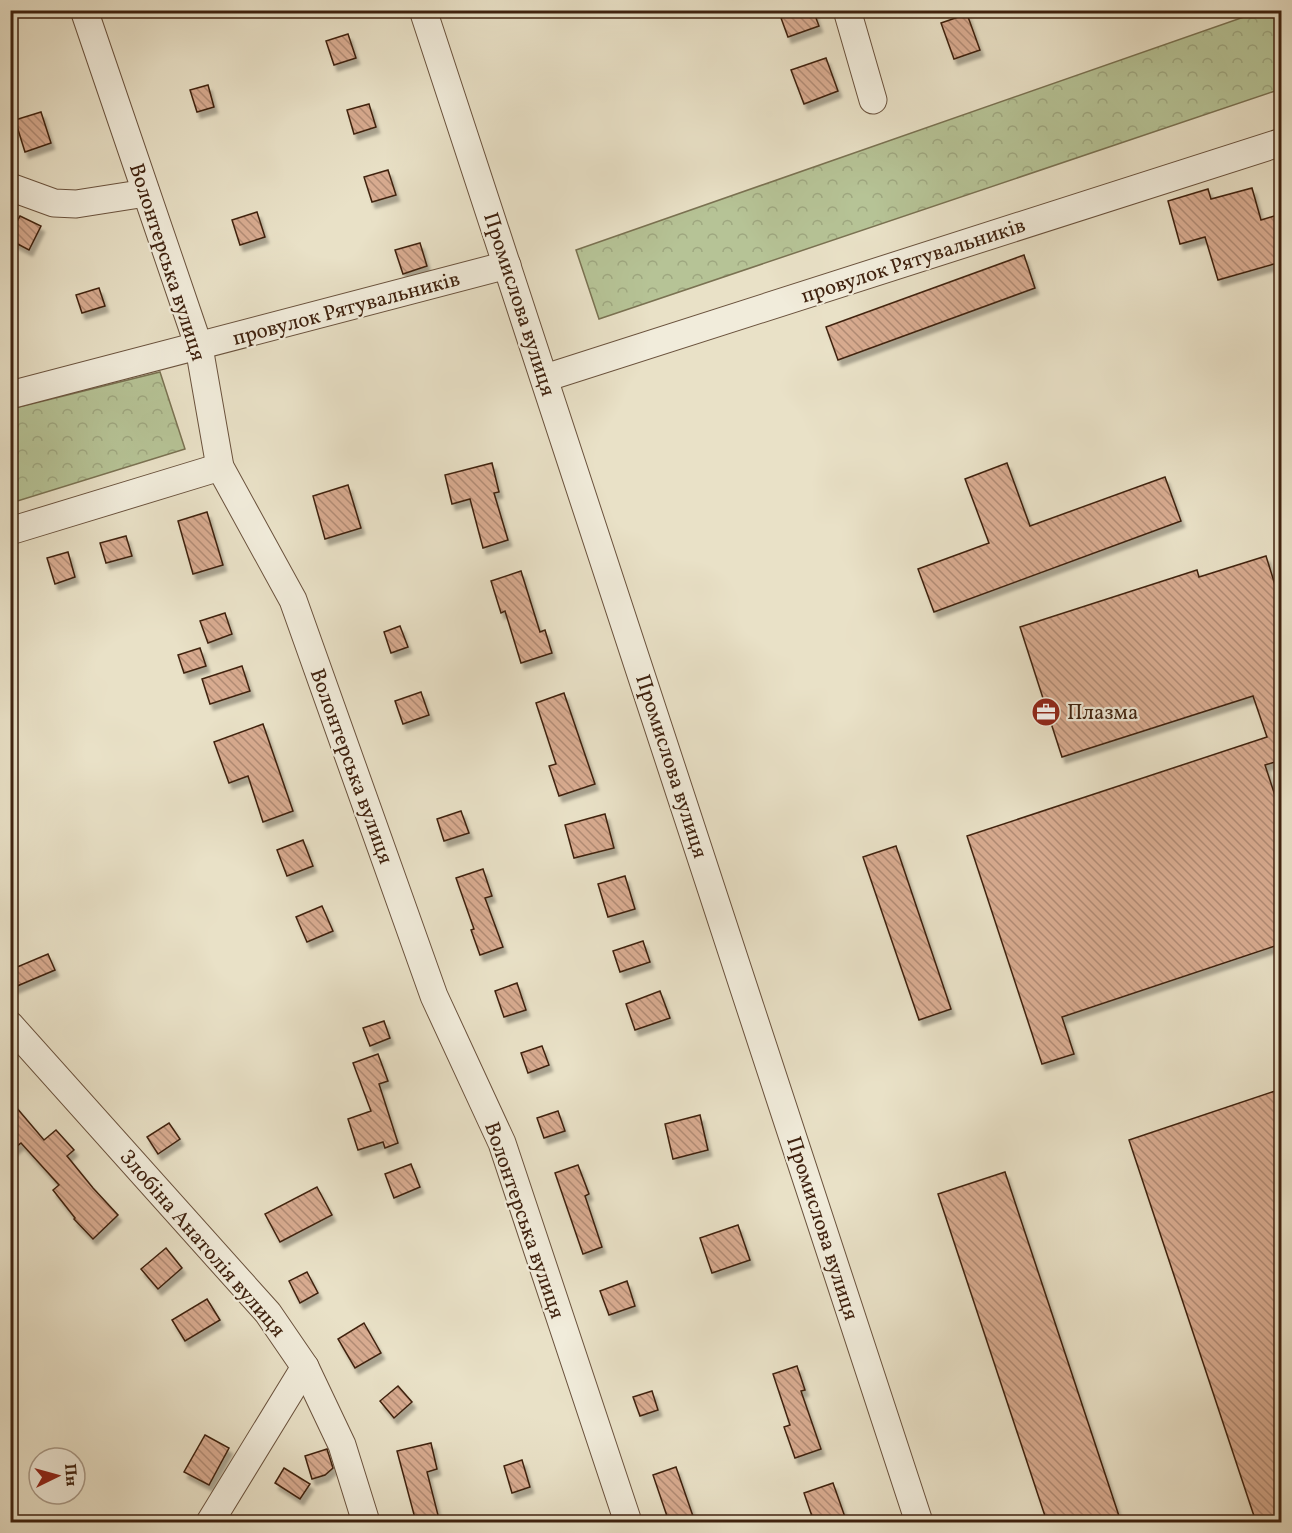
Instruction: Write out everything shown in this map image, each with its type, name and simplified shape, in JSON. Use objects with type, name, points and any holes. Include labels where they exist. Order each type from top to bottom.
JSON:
[{"type":"street","name":"Волонтерська вулиця","points":[[84,10],[199,347],[220,467],[293,600],[434,996],[502,1143],[628,1522]]},
{"type":"street","name":"Промислова вулиця","points":[[423,10],[918,1522]]},
{"type":"street","points":[[847,10],[873,100]]},
{"type":"street","name":"провулок Рятувальників","points":[[545,378],[1281,142]]},
{"type":"street","points":[[10,187],[54,203],[76,204],[146,193]]},
{"type":"street","name":"провулок Рятувальників","points":[[10,395],[507,265]]},
{"type":"street","points":[[10,531],[220,467]]},
{"type":"street","name":"Злобіна Анатолія вулиця","points":[[10,1024],[268,1313],[305,1367],[342,1445],[366,1522]]},
{"type":"street","points":[[210,1522],[305,1367]]},
{"type":"green space","points":[[1261,11],[1281,11],[1281,89],[599,319],[576,250]]},
{"type":"green space","points":[[160,372],[185,449],[11,503],[11,409]]},
{"type":"building","points":[[804,10],[813,10],[819,26],[788,37],[781,18]]},
{"type":"building","points":[[967,14],[980,50],[954,59],[941,23]]},
{"type":"building","points":[[348,34],[356,58],[334,65],[326,41]]},
{"type":"building","points":[[826,58],[838,91],[804,104],[791,70]]},
{"type":"building","points":[[208,85],[214,107],[197,112],[190,90]]},
{"type":"building","points":[[369,104],[376,127],[354,134],[347,110]]},
{"type":"building","points":[[41,112],[51,143],[25,152],[15,120]]},
{"type":"building","points":[[388,170],[396,195],[372,202],[364,177]]},
{"type":"building","points":[[1252,188],[1261,220],[1281,214],[1281,262],[1218,280],[1205,237],[1180,244],[1168,201],[1208,189],[1211,199]]},
{"type":"building","points":[[257,212],[265,237],[240,245],[232,220]]},
{"type":"building","points":[[20,216],[41,226],[29,250],[10,240],[10,235]]},
{"type":"building","points":[[420,243],[427,266],[403,274],[395,250]]},
{"type":"building","points":[[1024,255],[1035,288],[838,360],[826,327]]},
{"type":"building","points":[[99,288],[105,306],[82,313],[76,295]]},
{"type":"building","points":[[492,463],[499,492],[494,493],[508,540],[483,548],[470,499],[452,504],[445,475]]},
{"type":"building","points":[[1007,463],[1030,526],[1165,477],[1181,521],[934,612],[918,569],[989,543],[965,479]]},
{"type":"building","points":[[348,485],[361,528],[325,539],[313,496]]},
{"type":"building","points":[[207,512],[223,565],[193,574],[178,521]]},
{"type":"building","points":[[126,536],[132,556],[106,563],[100,543]]},
{"type":"building","points":[[68,552],[75,577],[55,584],[47,558]]},
{"type":"building","points":[[1266,556],[1281,604],[1281,772],[1278,772],[1275,762],[1265,765],[1281,814],[1281,944],[1062,1017],[1074,1054],[1042,1064],[967,836],[1267,737],[1253,696],[1062,757],[1020,627],[1197,570],[1199,577]]},
{"type":"building","points":[[521,571],[540,632],[545,630],[552,653],[521,663],[505,611],[501,613],[491,581]]},
{"type":"building","points":[[225,613],[232,634],[208,643],[200,621]]},
{"type":"building","points":[[400,626],[408,647],[391,653],[384,632]]},
{"type":"building","points":[[200,648],[206,666],[184,673],[178,655]]},
{"type":"building","points":[[242,666],[250,691],[210,704],[202,679]]},
{"type":"building","points":[[421,692],[429,715],[403,724],[395,701]]},
{"type":"building","points":[[564,693],[595,784],[559,796],[549,766],[556,764],[536,703]]},
{"type":"building","points":[[263,724],[293,811],[263,822],[248,776],[229,783],[214,742]]},
{"type":"building","points":[[461,811],[469,833],[444,841],[437,819]]},
{"type":"building","points":[[605,814],[614,848],[574,858],[565,825]]},
{"type":"building","points":[[303,840],[313,866],[287,876],[277,850]]},
{"type":"building","points":[[896,846],[951,1009],[919,1020],[863,857]]},
{"type":"building","points":[[483,869],[492,896],[485,898],[503,947],[480,955],[471,930],[474,929],[456,878]]},
{"type":"building","points":[[625,876],[635,909],[608,917],[598,884]]},
{"type":"building","points":[[322,906],[333,931],[307,942],[296,917]]},
{"type":"building","points":[[643,941],[650,962],[620,972],[613,951]]},
{"type":"building","points":[[48,954],[55,970],[10,989],[10,970]]},
{"type":"building","points":[[517,983],[526,1010],[504,1017],[495,991]]},
{"type":"building","points":[[660,991],[670,1018],[635,1030],[626,1004]]},
{"type":"building","points":[[384,1021],[390,1038],[370,1046],[363,1028]]},
{"type":"building","points":[[542,1046],[549,1065],[528,1073],[521,1053]]},
{"type":"building","points":[[378,1054],[388,1081],[379,1084],[398,1143],[385,1148],[383,1142],[358,1150],[348,1119],[371,1111],[353,1063]]},
{"type":"building","points":[[1281,1089],[1281,1522],[1256,1522],[1129,1140]]},
{"type":"building","points":[[10,1100],[44,1140],[56,1130],[74,1150],[67,1156],[118,1215],[93,1239],[74,1219],[53,1190],[59,1185],[21,1143],[10,1152]]},
{"type":"building","points":[[558,1111],[565,1131],[544,1138],[537,1118]]},
{"type":"building","points":[[700,1115],[708,1150],[673,1159],[665,1124]]},
{"type":"building","points":[[169,1123],[180,1139],[158,1154],[147,1137]]},
{"type":"building","points":[[411,1164],[420,1187],[394,1198],[385,1174]]},
{"type":"building","points":[[578,1165],[589,1194],[585,1196],[602,1247],[583,1254],[555,1173]]},
{"type":"building","points":[[1005,1172],[1121,1522],[1047,1522],[938,1194]]},
{"type":"building","points":[[317,1187],[332,1215],[280,1242],[265,1214]]},
{"type":"building","points":[[738,1225],[750,1260],[712,1273],[700,1238]]},
{"type":"building","points":[[166,1248],[182,1268],[158,1289],[141,1269]]},
{"type":"building","points":[[307,1272],[318,1293],[300,1303],[289,1281]]},
{"type":"building","points":[[627,1281],[635,1306],[609,1315],[600,1291]]},
{"type":"building","points":[[207,1299],[220,1320],[185,1341],[172,1320]]},
{"type":"building","points":[[364,1323],[381,1353],[355,1368],[338,1339]]},
{"type":"building","points":[[797,1366],[805,1390],[801,1391],[821,1449],[795,1458],[784,1427],[790,1425],[773,1374]]},
{"type":"building","points":[[398,1386],[412,1402],[394,1418],[380,1401]]},
{"type":"building","points":[[652,1391],[658,1410],[640,1416],[633,1397]]},
{"type":"building","points":[[205,1435],[229,1448],[209,1485],[184,1472]]},
{"type":"building","points":[[431,1443],[437,1469],[427,1472],[439,1519],[416,1522],[397,1451]]},
{"type":"building","points":[[327,1449],[333,1468],[325,1475],[312,1479],[305,1456]]},
{"type":"building","points":[[522,1460],[530,1487],[512,1493],[504,1466]]},
{"type":"building","points":[[676,1467],[695,1522],[669,1522],[653,1475]]},
{"type":"building","points":[[284,1468],[310,1484],[300,1499],[275,1483]]},
{"type":"building","points":[[833,1483],[845,1517],[831,1522],[814,1522],[804,1493]]},
{"type":"place","name":"Плазма","points":[[1046,712]]}]
